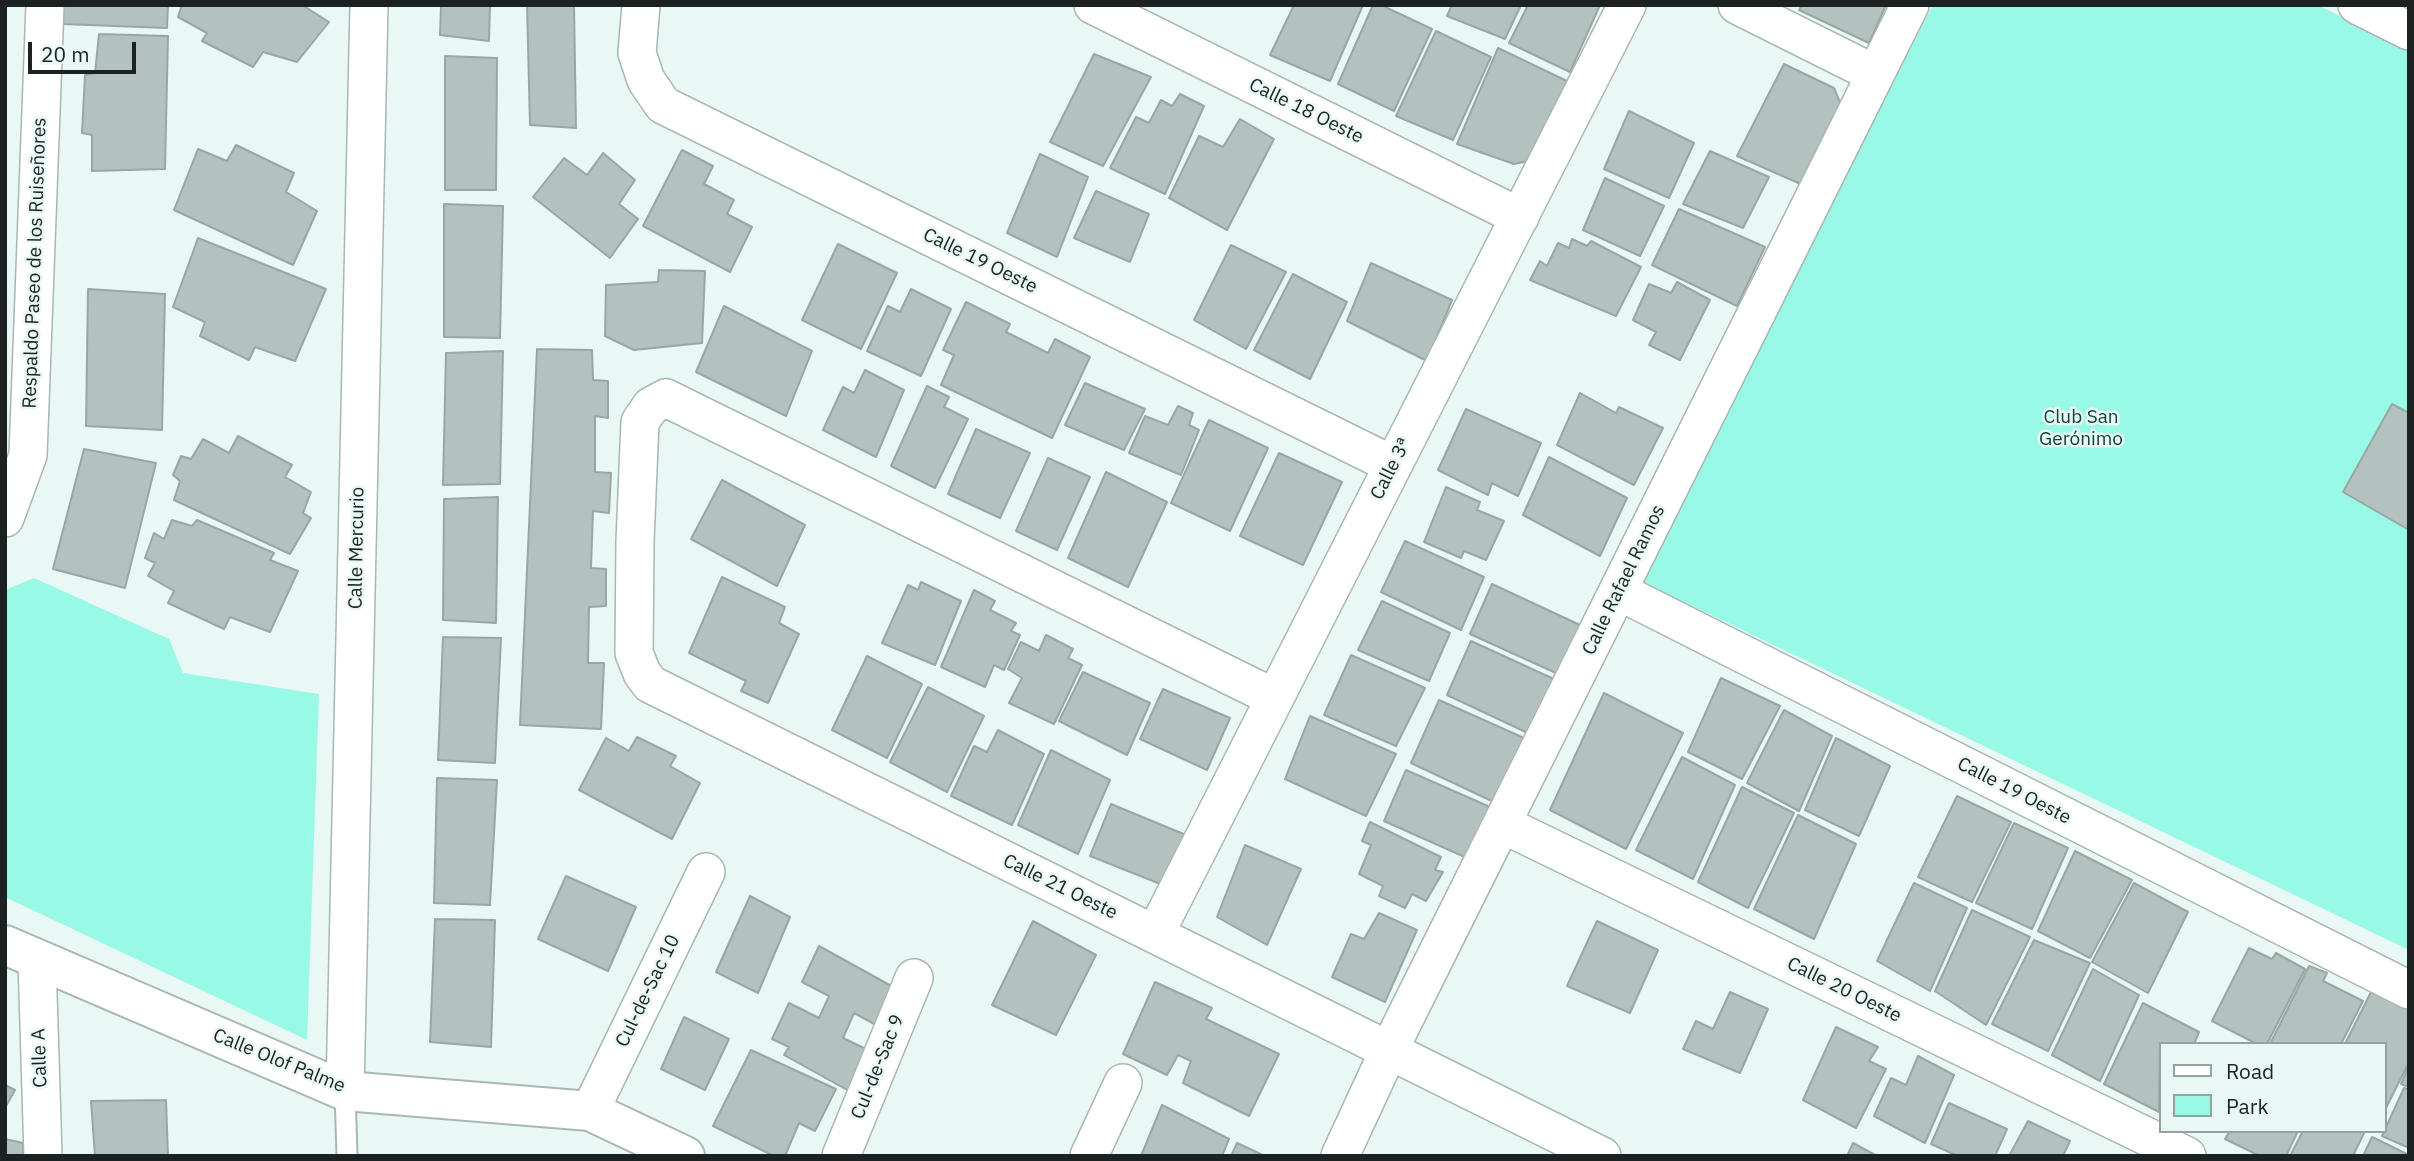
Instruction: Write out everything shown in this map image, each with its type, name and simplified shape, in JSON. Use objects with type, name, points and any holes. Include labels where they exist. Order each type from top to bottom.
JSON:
[{"type":"street","name":"Respaldo Paseo de los Ruiseñores","points":[[5,518],[28,455],[45,5]]},
{"type":"street","name":"Calle Mercurio","points":[[345,1091],[369,5]]},
{"type":"street","name":"Calle 19 Oeste","points":[[641,5],[637,53],[646,80],[663,105],[1393,465]]},
{"type":"street","name":"Calle 18 Oeste","points":[[1093,5],[1520,217]]},
{"type":"street","name":"Calle 3ª","points":[[1155,934],[1627,5]]},
{"type":"street","points":[[1737,5],[1875,74]]},
{"type":"street","name":"Calle Rafael Ramos","points":[[1340,1156],[1389,1050],[1910,5]]},
{"type":"street","points":[[2357,5],[2409,31]]},
{"type":"street","name":"Calle 21 Oeste","points":[[1275,698],[666,398],[650,406],[640,422],[634,653],[650,684],[1602,1156]]},
{"type":"street","name":"Calle 19 Oeste","points":[[1618,591],[2409,990]]},
{"type":"street","name":"Calle 20 Oeste","points":[[1502,824],[2187,1156]]},
{"type":"street","name":"Cul-de-Sac 10","points":[[590,1111],[706,872]]},
{"type":"street","name":"Calle Olof Palme","points":[[21,953],[345,1091],[590,1111],[685,1156]]},
{"type":"street","name":"Calle A","points":[[21,953],[43,1156]]},
{"type":"street","name":"Cul-de-Sac 9","points":[[841,1156],[914,978]]},
{"type":"street","points":[[1089,1156],[1123,1083]]},
{"type":"lane","points":[[345,1091],[347,1156]]},
{"type":"green space","name":"Club San Gerónimo","points":[[1933,5],[2318,5],[2409,50],[2409,950],[1634,578]]},
{"type":"green space","points":[[34,578],[169,639],[183,673],[319,694],[307,1040],[5,897],[5,590]]},
{"type":"building","points":[[64,5],[168,5],[167,28],[62,24]]},
{"type":"building","points":[[182,5],[302,5],[329,22],[297,62],[263,52],[253,67],[202,41],[207,33],[178,17]]},
{"type":"building","points":[[441,5],[490,5],[489,41],[440,35]]},
{"type":"building","points":[[527,5],[574,5],[576,128],[530,125]]},
{"type":"building","points":[[1294,5],[1363,5],[1330,81],[1270,55]]},
{"type":"building","points":[[1373,5],[1381,5],[1432,29],[1394,111],[1338,84]]},
{"type":"building","points":[[1452,5],[1521,5],[1505,39],[1447,16]]},
{"type":"building","points":[[1528,5],[1600,5],[1570,72],[1509,43]]},
{"type":"building","points":[[1802,5],[1886,5],[1869,43],[1799,10]]},
{"type":"building","points":[[1436,31],[1491,57],[1453,140],[1396,116]]},
{"type":"building","points":[[99,34],[168,36],[165,169],[92,171],[92,135],[82,133],[85,75],[95,73]]},
{"type":"building","points":[[1498,48],[1569,82],[1533,160],[1514,164],[1457,144]]},
{"type":"building","points":[[1094,54],[1151,77],[1103,166],[1050,142]]},
{"type":"building","points":[[445,56],[497,58],[496,190],[445,190]]},
{"type":"building","points":[[1784,64],[1834,88],[1841,105],[1803,185],[1737,156]]},
{"type":"building","points":[[1180,94],[1204,106],[1165,194],[1110,168],[1136,117],[1149,123],[1161,100],[1172,106]]},
{"type":"building","points":[[1629,111],[1694,143],[1669,198],[1604,169]]},
{"type":"building","points":[[1240,119],[1274,139],[1227,230],[1169,198],[1199,136],[1223,147]]},
{"type":"building","points":[[236,145],[294,173],[286,192],[317,211],[293,265],[174,210],[198,149],[227,161]]},
{"type":"building","points":[[682,150],[713,166],[704,184],[734,200],[727,214],[752,227],[730,272],[643,226]]},
{"type":"building","points":[[1710,151],[1769,177],[1743,228],[1683,204]]},
{"type":"building","points":[[603,153],[635,180],[619,204],[638,219],[610,258],[533,197],[564,158],[587,175]]},
{"type":"building","points":[[1040,154],[1088,177],[1057,257],[1007,233]]},
{"type":"building","points":[[1605,178],[1664,206],[1640,256],[1583,230]]},
{"type":"building","points":[[1096,191],[1149,214],[1130,262],[1074,238]]},
{"type":"building","points":[[444,204],[503,206],[500,338],[444,337]]},
{"type":"building","points":[[1679,209],[1765,247],[1737,306],[1652,265]]},
{"type":"building","points":[[198,238],[326,289],[295,361],[255,347],[249,360],[200,336],[205,322],[173,307]]},
{"type":"building","points":[[1572,239],[1587,246],[1591,241],[1641,267],[1616,316],[1530,280],[1540,261],[1547,266],[1558,243],[1569,248]]},
{"type":"building","points":[[838,244],[897,273],[861,349],[802,320]]},
{"type":"building","points":[[1231,245],[1286,272],[1246,349],[1194,320]]},
{"type":"building","points":[[1371,263],[1452,300],[1427,361],[1347,321]]},
{"type":"building","points":[[659,270],[705,271],[702,343],[634,350],[605,336],[606,285],[658,282]]},
{"type":"building","points":[[1293,274],[1347,302],[1310,379],[1254,350]]},
{"type":"building","points":[[1677,282],[1710,300],[1680,360],[1649,345],[1656,332],[1633,320],[1649,284],[1671,293]]},
{"type":"building","points":[[88,289],[165,294],[162,430],[86,426]]},
{"type":"building","points":[[911,289],[951,309],[921,376],[867,351],[888,306],[900,312]]},
{"type":"building","points":[[966,302],[1010,324],[1006,332],[1048,353],[1055,339],[1090,357],[1052,438],[941,385],[954,355],[943,350]]},
{"type":"building","points":[[724,306],[812,351],[786,416],[696,372]]},
{"type":"building","points":[[537,349],[592,350],[593,380],[608,381],[608,418],[595,416],[595,472],[611,473],[609,513],[593,511],[591,568],[606,569],[606,606],[589,607],[588,663],[604,663],[601,729],[520,725]]},
{"type":"building","points":[[503,351],[500,484],[443,485],[446,353]]},
{"type":"building","points":[[865,370],[904,390],[876,457],[823,430],[843,387],[854,393]]},
{"type":"building","points":[[1085,383],[1145,409],[1124,450],[1065,425]]},
{"type":"building","points":[[927,386],[949,397],[944,407],[968,419],[935,488],[891,466]]},
{"type":"building","points":[[1580,393],[1616,413],[1619,407],[1663,428],[1634,485],[1557,445]]},
{"type":"building","points":[[2392,404],[2409,413],[2409,530],[2343,492]]},
{"type":"building","points":[[1178,406],[1193,413],[1189,425],[1199,430],[1181,475],[1129,453],[1145,416],[1168,425]]},
{"type":"building","points":[[1466,409],[1541,443],[1518,496],[1492,483],[1488,495],[1438,470]]},
{"type":"building","points":[[1209,420],[1268,448],[1230,531],[1171,503]]},
{"type":"building","points":[[976,429],[1030,453],[1000,518],[948,494]]},
{"type":"building","points":[[238,436],[292,465],[285,477],[311,492],[303,513],[311,518],[290,554],[174,500],[180,481],[173,475],[181,456],[191,459],[203,439],[229,453]]},
{"type":"building","points":[[84,449],[156,463],[125,588],[53,569]]},
{"type":"building","points":[[1279,453],[1342,482],[1303,565],[1240,536]]},
{"type":"building","points":[[1549,457],[1627,498],[1600,556],[1523,515]]},
{"type":"building","points":[[1048,458],[1090,477],[1057,550],[1016,531]]},
{"type":"building","points":[[1106,472],[1167,502],[1128,587],[1068,558]]},
{"type":"building","points":[[722,480],[805,525],[777,586],[691,539]]},
{"type":"building","points":[[1446,487],[1480,502],[1477,510],[1504,521],[1486,560],[1464,551],[1461,558],[1424,542]]},
{"type":"building","points":[[498,497],[496,623],[443,620],[444,499]]},
{"type":"building","points":[[172,520],[192,526],[197,520],[274,553],[270,560],[298,571],[270,632],[230,617],[224,629],[168,603],[174,591],[148,576],[155,563],[145,558],[154,533],[164,539]]},
{"type":"building","points":[[1405,541],[1484,577],[1461,630],[1381,592]]},
{"type":"building","points":[[722,577],[785,607],[779,623],[799,634],[768,703],[741,691],[746,681],[689,653]]},
{"type":"building","points":[[921,582],[961,601],[935,665],[882,643],[908,585],[918,590]]},
{"type":"building","points":[[1492,584],[1580,625],[1556,673],[1470,634]]},
{"type":"building","points":[[974,590],[995,601],[990,610],[1016,623],[1011,631],[1020,635],[1004,670],[994,665],[985,687],[941,667]]},
{"type":"building","points":[[1382,601],[1450,633],[1429,681],[1358,650]]},
{"type":"building","points":[[1046,635],[1073,649],[1068,658],[1082,665],[1054,724],[1009,703],[1022,678],[1008,669],[1021,642],[1039,651]]},
{"type":"building","points":[[443,637],[501,638],[495,763],[438,760]]},
{"type":"building","points":[[1471,641],[1556,680],[1530,734],[1447,695]]},
{"type":"building","points":[[1351,655],[1425,688],[1396,746],[1324,715]]},
{"type":"building","points":[[867,656],[922,684],[887,758],[832,730]]},
{"type":"building","points":[[1083,672],[1150,703],[1127,755],[1059,721]]},
{"type":"building","points":[[1721,678],[1780,706],[1742,779],[1688,752]]},
{"type":"building","points":[[928,687],[984,716],[947,792],[890,762]]},
{"type":"building","points":[[1163,689],[1230,718],[1207,770],[1140,739]]},
{"type":"building","points":[[1604,693],[1683,733],[1626,849],[1550,810]]},
{"type":"building","points":[[1439,700],[1524,738],[1496,803],[1411,763]]},
{"type":"building","points":[[1784,710],[1832,736],[1799,811],[1747,783]]},
{"type":"building","points":[[1310,716],[1396,754],[1366,816],[1285,779]]},
{"type":"building","points":[[998,730],[1044,754],[1012,825],[951,796],[974,746],[987,752]]},
{"type":"building","points":[[637,737],[676,756],[670,766],[700,783],[672,839],[579,790],[606,738],[629,751]]},
{"type":"building","points":[[1836,738],[1890,766],[1859,836],[1805,810]]},
{"type":"building","points":[[1051,750],[1110,780],[1078,854],[1018,825]]},
{"type":"building","points":[[1682,757],[1735,785],[1693,879],[1636,850]]},
{"type":"building","points":[[1406,770],[1490,807],[1467,858],[1384,821]]},
{"type":"building","points":[[437,778],[497,780],[490,905],[434,903]]},
{"type":"building","points":[[1742,787],[1794,813],[1748,908],[1698,882]]},
{"type":"building","points":[[1957,796],[2011,822],[1972,902],[1918,877]]},
{"type":"building","points":[[1111,804],[1186,835],[1163,885],[1090,856]]},
{"type":"building","points":[[1798,815],[1856,844],[1814,939],[1754,909]]},
{"type":"building","points":[[1370,822],[1441,857],[1435,870],[1443,872],[1426,901],[1412,894],[1405,908],[1379,896],[1383,886],[1359,874],[1371,845],[1362,841]]},
{"type":"building","points":[[2014,823],[2068,848],[2032,929],[1976,903]]},
{"type":"building","points":[[1245,845],[1301,869],[1267,945],[1217,917]]},
{"type":"building","points":[[2075,851],[2132,880],[2090,958],[2038,931]]},
{"type":"building","points":[[566,876],[636,907],[608,971],[538,939]]},
{"type":"building","points":[[1914,883],[1967,908],[1930,991],[1877,961]]},
{"type":"building","points":[[2134,883],[2188,912],[2148,993],[2092,962]]},
{"type":"building","points":[[750,896],[790,917],[758,993],[716,972]]},
{"type":"building","points":[[1972,910],[2030,937],[1986,1025],[1935,991]]},
{"type":"building","points":[[1379,913],[1417,930],[1385,1002],[1332,977],[1351,934],[1364,939]]},
{"type":"building","points":[[435,919],[495,920],[491,1047],[430,1042]]},
{"type":"building","points":[[1033,921],[1096,955],[1056,1035],[992,1005]]},
{"type":"building","points":[[1597,921],[1658,950],[1630,1013],[1567,986]]},
{"type":"building","points":[[2034,940],[2090,963],[2048,1051],[1992,1024]]},
{"type":"building","points":[[819,946],[895,988],[876,1025],[854,1013],[843,1038],[868,1050],[849,1091],[784,1055],[789,1047],[772,1039],[789,1003],[819,1018],[829,996],[802,982]]},
{"type":"building","points":[[2249,948],[2272,959],[2276,953],[2305,969],[2268,1042],[2253,1042],[2212,1021]]},
{"type":"building","points":[[2309,966],[2327,973],[2323,981],[2363,1001],[2342,1042],[2271,1042]]},
{"type":"building","points":[[2093,969],[2139,995],[2100,1081],[2052,1055]]},
{"type":"building","points":[[1155,982],[1212,1008],[1206,1019],[1279,1054],[1249,1116],[1183,1083],[1191,1061],[1178,1055],[1167,1075],[1123,1054]]},
{"type":"building","points":[[2372,990],[2409,1007],[2409,1062],[2386,1108],[2386,1042],[2346,1042]]},
{"type":"building","points":[[1730,992],[1768,1009],[1740,1073],[1683,1049],[1696,1021],[1713,1029]]},
{"type":"building","points":[[2143,1003],[2199,1032],[2195,1042],[2158,1042],[2158,1111],[2104,1084]]},
{"type":"building","points":[[684,1017],[729,1039],[705,1090],[661,1069]]},
{"type":"building","points":[[1836,1027],[1878,1047],[1869,1061],[1886,1069],[1856,1128],[1803,1100]]},
{"type":"building","points":[[751,1050],[836,1089],[815,1131],[799,1123],[785,1156],[774,1156],[713,1126]]},
{"type":"building","points":[[1918,1056],[1954,1075],[1925,1143],[1874,1116],[1891,1078],[1906,1085]]},
{"type":"building","points":[[2409,1066],[2409,1087],[2401,1084]]},
{"type":"building","points":[[5,1085],[15,1090],[5,1108]]},
{"type":"building","points":[[2404,1088],[2409,1090],[2409,1148],[2382,1136],[2386,1133],[2386,1127]]},
{"type":"building","points":[[166,1100],[168,1156],[95,1156],[91,1101]]},
{"type":"building","points":[[1949,1103],[2007,1129],[1995,1156],[1958,1156],[1931,1144]]},
{"type":"building","points":[[1162,1105],[1229,1139],[1222,1156],[1141,1156]]},
{"type":"building","points":[[2028,1121],[2070,1141],[2063,1156],[2009,1156]]},
{"type":"building","points":[[2229,1133],[2297,1133],[2286,1156],[2260,1156],[2225,1139]]},
{"type":"building","points":[[2302,1133],[2364,1133],[2353,1156],[2290,1156]]},
{"type":"building","points":[[2372,1137],[2409,1155],[2409,1156],[2363,1156]]},
{"type":"building","points":[[5,1139],[23,1143],[23,1156],[5,1156]]},
{"type":"building","points":[[1237,1143],[1265,1156],[1231,1156]]},
{"type":"building","points":[[1853,1143],[1877,1156],[1847,1156]]}]
